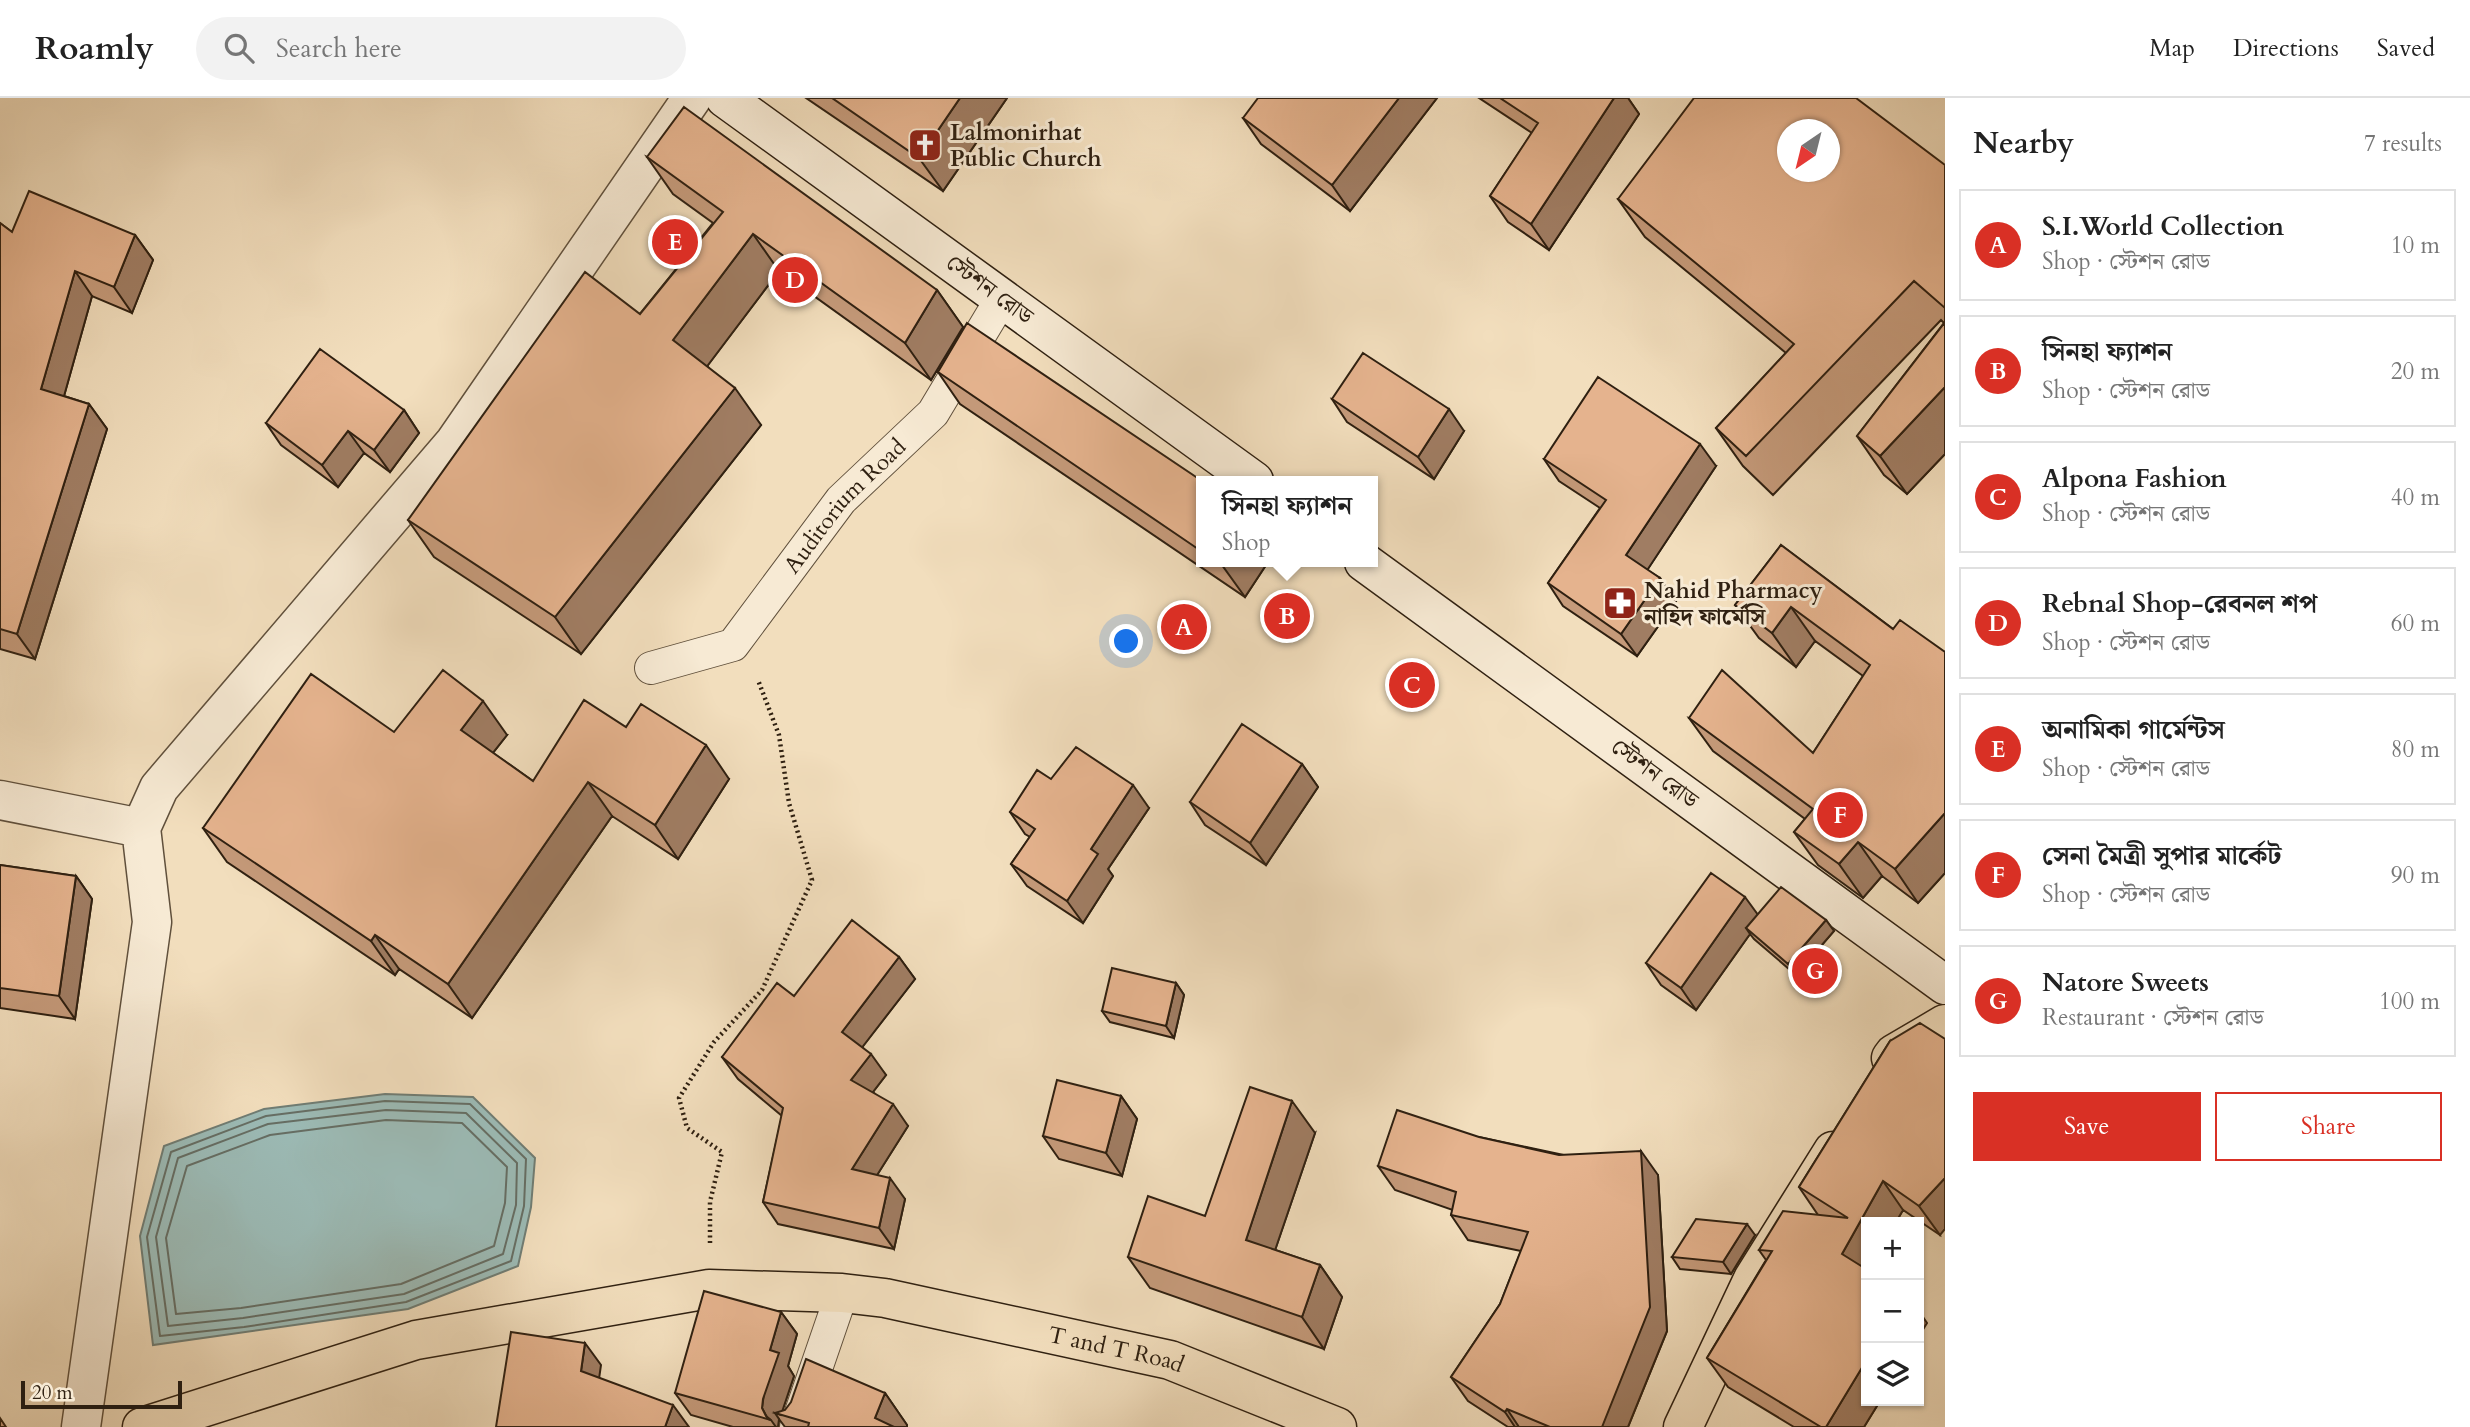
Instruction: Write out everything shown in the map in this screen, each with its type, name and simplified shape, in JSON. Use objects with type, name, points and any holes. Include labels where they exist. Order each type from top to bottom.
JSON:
[{"type":"main road","points":[[1872,1089],[1894,1054],[1945,1024]]},
{"type":"main road","points":[[1684,1427],[1753,1279],[1850,1125]]},
{"type":"main road","name":"T and T Road","points":[[142,1427],[416,1340],[709,1289],[842,1293],[885,1298],[1170,1360],[1337,1427]]},
{"type":"street","points":[[81,1427],[152,922],[141,828],[159,788],[455,442],[692,98]]},
{"type":"street","name":"স্টেশন রোড","points":[[725,98],[1247,476]]},
{"type":"street","name":"স্টেশন রোড","points":[[1371,567],[1945,985]]},
{"type":"street","points":[[0,800],[141,828]]},
{"type":"lane","name":"Auditorium Road","points":[[733,645],[841,500],[933,413],[1002,298]]},
{"type":"lane","points":[[651,668],[733,645]]},
{"type":"lane","points":[[796,1427],[842,1293]]},
{"type":"path","points":[[709,1289],[710,1202],[722,1153],[687,1128],[679,1098],[714,1042],[762,990],[812,880],[789,803],[779,735],[761,684],[733,645]]},
{"type":"water","points":[[385,1094],[473,1097],[535,1158],[531,1207],[518,1266],[408,1309],[153,1345],[140,1236],[164,1146],[264,1109]]},
{"type":"building","points":[[832,98],[960,98],[919,158]]},
{"type":"building","points":[[1258,98],[1399,98],[1332,185],[1243,118]]},
{"type":"building","points":[[1500,98],[1614,98],[1531,224],[1490,196],[1538,123]]},
{"type":"building","points":[[1694,98],[1856,98],[1945,165],[1945,308],[1914,281],[1746,456],[1716,428],[1794,344],[1618,199]]},
{"type":"building","points":[[684,107],[937,290],[905,343],[753,234],[673,340],[735,388],[555,617],[408,520],[585,272],[640,314],[723,212],[647,157]]},
{"type":"building","points":[[29,191],[135,235],[114,287],[75,271],[41,389],[89,404],[17,634],[0,629],[0,223],[12,232]]},
{"type":"building","points":[[1945,322],[1945,387],[1880,456],[1857,436]]},
{"type":"building","points":[[967,323],[1196,477],[1196,548],[938,372]]},
{"type":"building","points":[[320,349],[404,410],[374,450],[348,431],[322,465],[266,423]]},
{"type":"building","points":[[1363,353],[1449,409],[1418,457],[1332,399]]},
{"type":"building","points":[[1598,377],[1700,444],[1626,555],[1660,578],[1621,634],[1548,583],[1606,500],[1544,459]]},
{"type":"building","points":[[1781,545],[1893,629],[1900,620],[1945,652],[1945,813],[1895,869],[1858,842],[1839,864],[1794,832],[1813,809],[1689,718],[1722,670],[1813,753],[1870,665],[1791,607],[1772,633],[1735,605]]},
{"type":"building","points":[[443,670],[483,701],[461,730],[533,781],[584,700],[626,727],[641,704],[706,745],[655,825],[588,782],[448,984],[375,935],[371,941],[203,828],[311,674],[394,732]]},
{"type":"building","points":[[1242,724],[1302,764],[1250,843],[1190,802]]},
{"type":"building","points":[[1076,747],[1133,785],[1091,849],[1098,854],[1067,901],[1011,864],[1035,829],[1010,812],[1037,770],[1051,779]]},
{"type":"building","points":[[0,865],[76,876],[59,996],[0,988]]},
{"type":"building","points":[[1711,873],[1745,897],[1681,988],[1646,963]]},
{"type":"building","points":[[1781,887],[1826,920],[1788,964],[1746,928]]},
{"type":"building","points":[[852,920],[899,957],[842,1032],[871,1054],[851,1080],[893,1104],[852,1169],[890,1178],[879,1228],[763,1202],[783,1108],[722,1057],[777,983],[794,996]]},
{"type":"building","points":[[1112,968],[1176,983],[1166,1026],[1102,1011]]},
{"type":"building","points":[[1920,1023],[1945,1039],[1945,1178],[1919,1206],[1883,1181],[1842,1254],[1861,1266],[1861,1369],[1826,1427],[1821,1427],[1707,1358],[1772,1251],[1759,1250],[1783,1211],[1848,1218],[1799,1187],[1890,1041]]},
{"type":"building","points":[[1057,1080],[1121,1096],[1106,1153],[1043,1136]]},
{"type":"building","points":[[1250,1087],[1292,1101],[1246,1240],[1320,1265],[1302,1317],[1128,1257],[1148,1196],[1205,1216]]},
{"type":"building","points":[[1397,1110],[1479,1137],[1559,1155],[1641,1151],[1650,1307],[1602,1427],[1550,1427],[1507,1409],[1505,1412],[1451,1377],[1500,1304],[1528,1232],[1451,1215],[1456,1192],[1378,1166]]},
{"type":"building","points":[[1696,1219],[1747,1224],[1723,1262],[1672,1257]]},
{"type":"building","points":[[704,1291],[781,1312],[770,1350],[779,1353],[762,1408],[771,1420],[675,1393]]},
{"type":"building","points":[[511,1332],[585,1343],[581,1371],[673,1405],[665,1427],[496,1427]]},
{"type":"building","points":[[806,1359],[885,1393],[875,1418],[894,1427],[808,1427],[809,1423],[775,1413],[785,1410],[791,1402]]},
{"type":"place","name":"Lalmonirhat Public Church","points":[[925,145]]},
{"type":"place","name":"অনামিকা গার্মেন্টস","points":[[675,242]]},
{"type":"place","name":"Rebnal Shop-রেবনল শপ","points":[[795,280]]},
{"type":"place","name":"Nahid Pharmacy নাহিদ ফার্মেসি","points":[[1620,603]]},
{"type":"place","name":"সিনহা ফ্যাশন","points":[[1287,616]]},
{"type":"place","name":"S.I.World Collection","points":[[1184,627]]},
{"type":"place","name":"Alpona Fashion","points":[[1412,685]]},
{"type":"place","name":"সেনা মৈত্রী সুপার মার্কেট","points":[[1840,815]]},
{"type":"place","name":"Natore Sweets","points":[[1815,971]]}]
